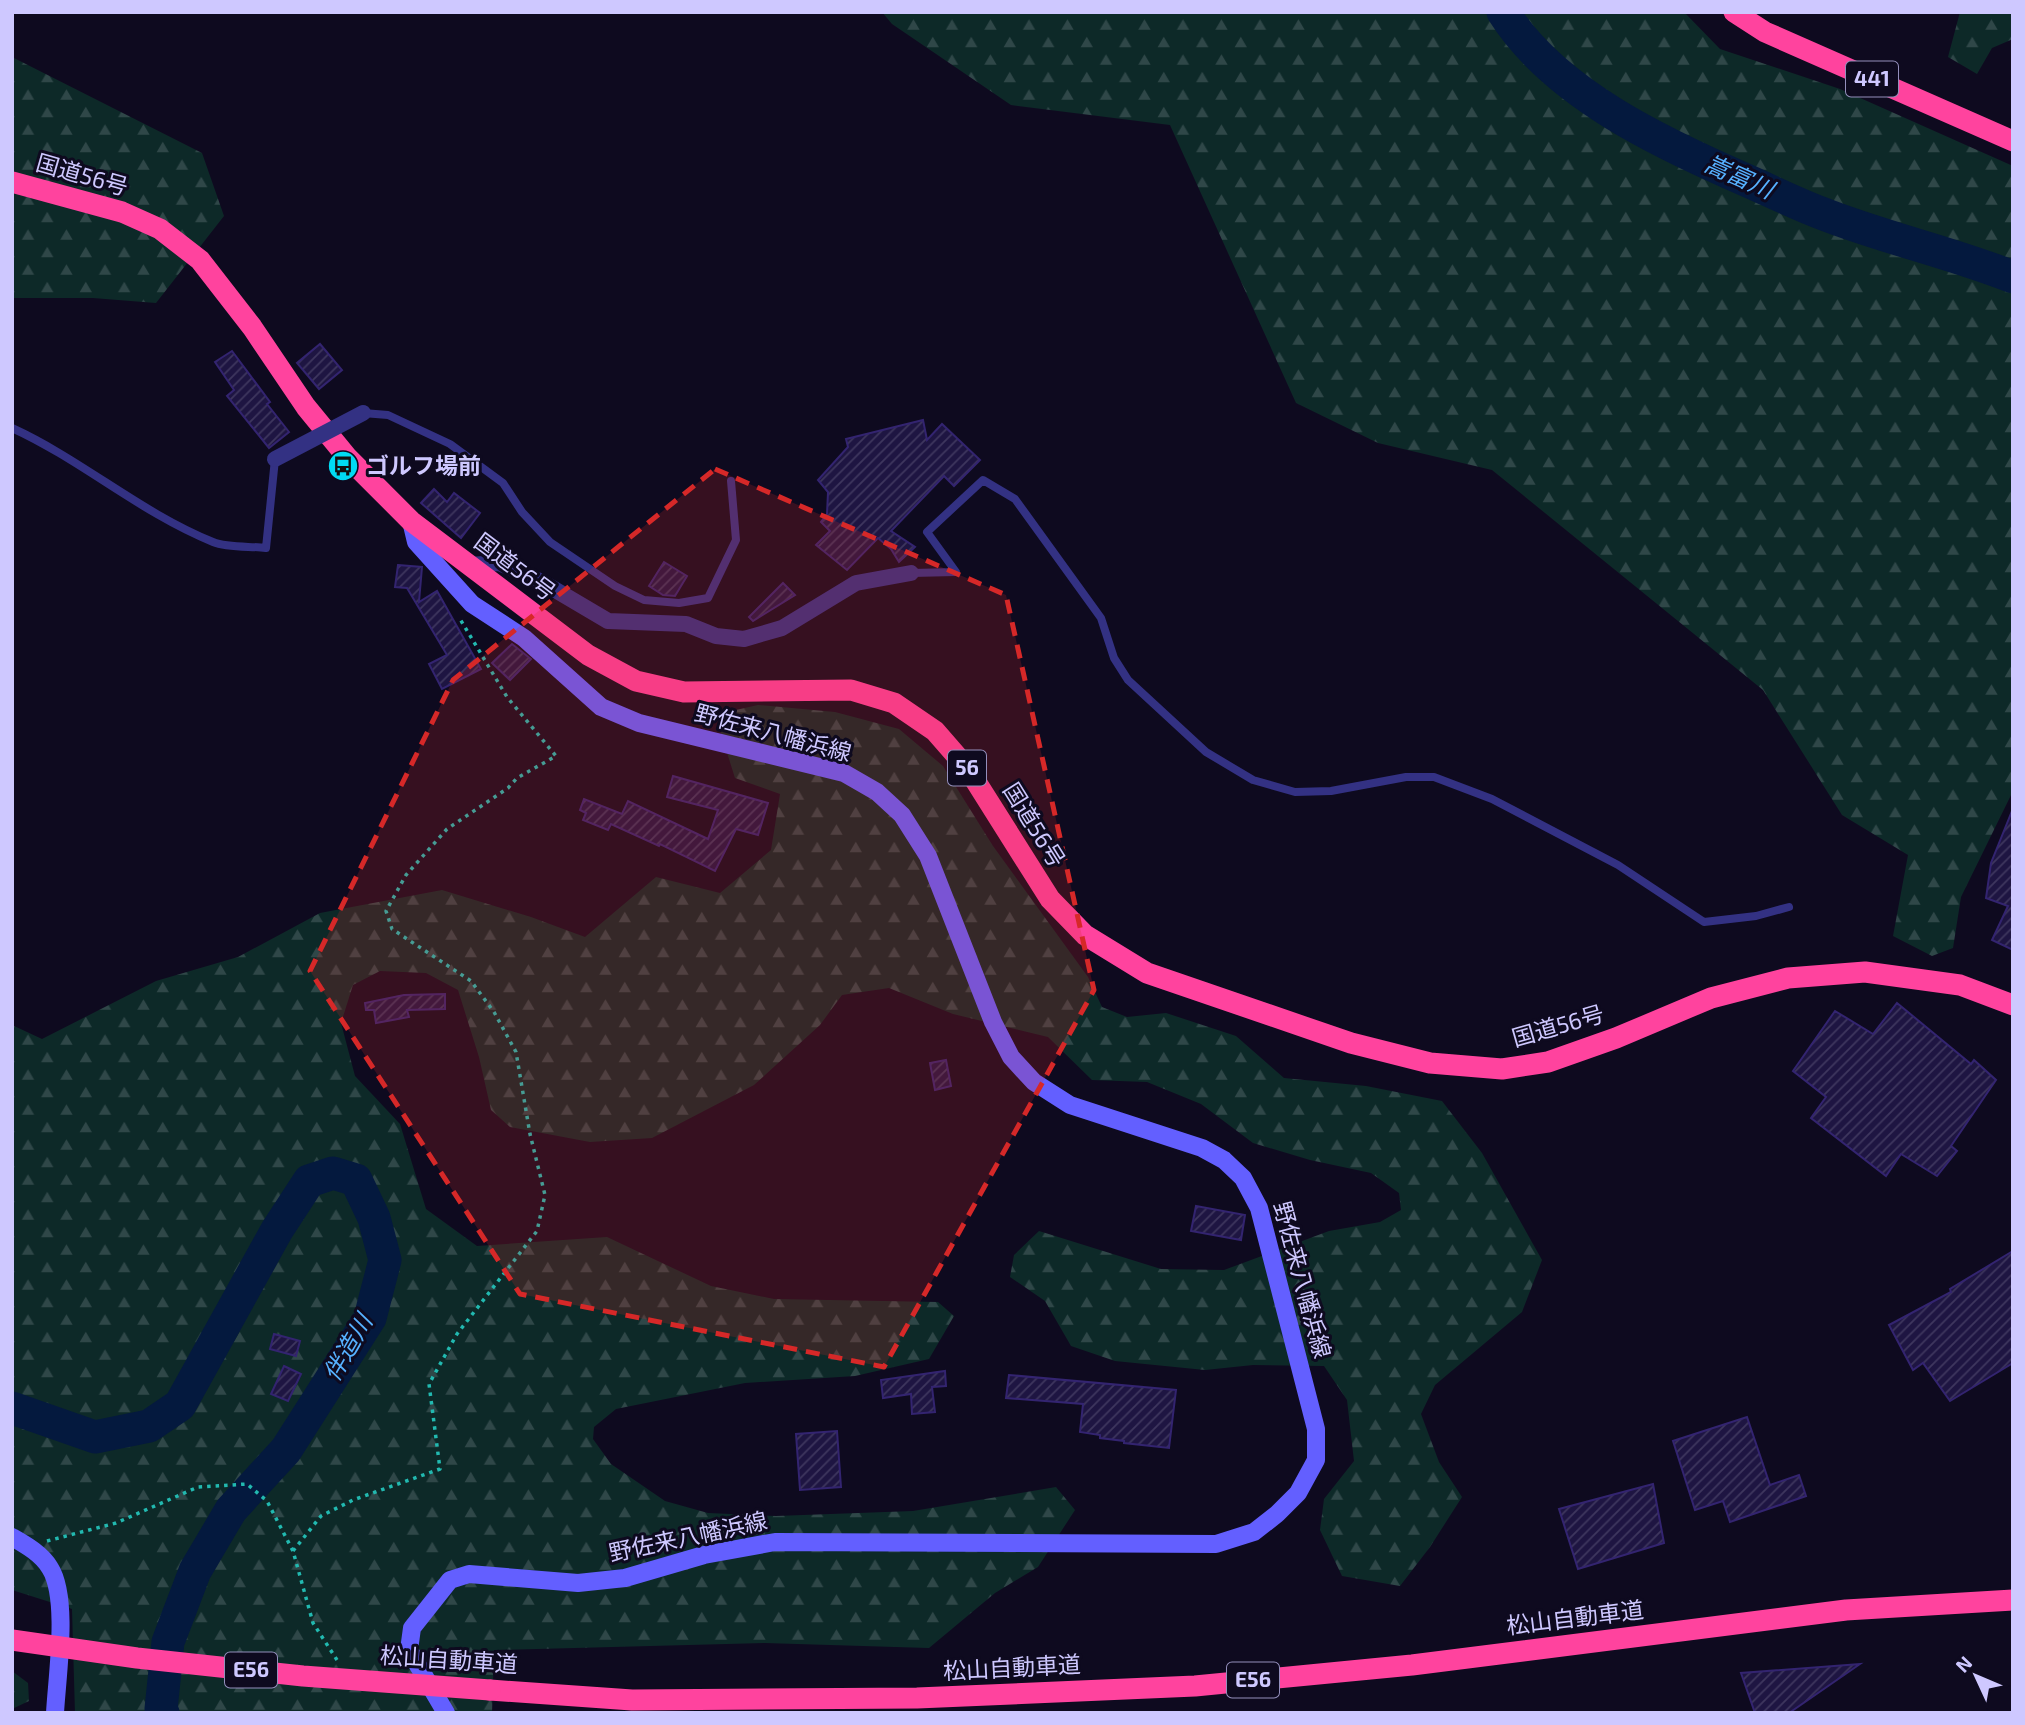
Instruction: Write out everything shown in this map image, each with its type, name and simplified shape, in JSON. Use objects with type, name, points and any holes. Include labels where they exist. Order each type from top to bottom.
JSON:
[{"type":"highway","name":"441","points":[[1734,12],[1765,32],[2013,141]]},
{"type":"highway","name":"国道56号","points":[[12,182],[122,212],[160,229],[200,260],[252,327],[306,407],[346,457],[411,521],[587,655],[636,681],[684,692],[851,691],[894,703],[935,731],[968,769],[1050,899],[1085,935],[1147,973],[1351,1043],[1430,1063],[1502,1069],[1548,1062],[1616,1038],[1711,998],[1788,978],[1865,972],[1960,985],[2013,1005]]},
{"type":"highway","name":"松山自動車道","points":[[12,1640],[137,1658],[303,1676],[632,1700],[917,1699],[1195,1686],[1412,1665],[1846,1610],[2013,1600]]},
{"type":"main road","name":"野佐来八幡浜線","points":[[411,521],[416,542],[472,604],[524,638],[601,707],[639,723],[844,773],[877,792],[902,815],[928,856],[993,1022],[1011,1057],[1034,1082],[1069,1105],[1202,1148],[1224,1160],[1243,1178],[1259,1208],[1316,1429],[1316,1460],[1298,1493],[1254,1532],[1216,1544],[775,1542],[704,1555],[625,1577],[578,1583],[469,1574],[450,1580],[412,1628],[409,1650],[446,1713]]},
{"type":"main road","points":[[20,1542],[50,1568],[61,1601],[55,1713]]},
{"type":"street","points":[[275,458],[363,413]]},
{"type":"street","points":[[469,565],[499,564],[541,582],[608,621],[686,624],[716,636],[744,639],[782,628],[856,583],[911,573]]},
{"type":"lane","points":[[363,413],[388,415],[450,444],[503,483],[522,512],[550,542],[615,586],[644,600],[678,603],[708,598],[736,540],[731,481]]},
{"type":"lane","points":[[12,428],[40,440],[166,518],[215,543],[266,548],[275,458]]},
{"type":"lane","points":[[911,573],[956,572],[926,532],[983,480],[1015,499],[1101,618],[1114,658],[1128,680],[1206,752],[1253,780],[1295,792],[1331,791],[1406,777],[1434,777],[1492,799],[1618,865],[1704,922],[1756,916],[1788,907]]},
{"type":"path","points":[[293,1551],[321,1516],[352,1500],[440,1469],[429,1384],[457,1334],[537,1231],[545,1195],[530,1134],[516,1052],[494,1012],[471,981],[393,929],[386,911],[406,875],[447,829],[508,788],[517,778],[556,756],[507,697],[457,614]]},
{"type":"path","points":[[20,1542],[116,1523],[198,1487],[247,1484],[267,1501],[293,1551],[313,1623],[334,1657],[345,1665]]},
{"type":"highlighted area","points":[[715,469],[1006,595],[1094,990],[884,1367],[520,1294],[310,971],[453,680]]},
{"type":"green space","points":[[882,12],[1684,12],[1720,49],[1840,89],[2013,166],[2013,791],[1961,897],[1953,948],[1932,956],[1893,936],[1908,855],[1842,815],[1763,690],[1492,470],[1378,443],[1296,403],[1170,125],[1011,105],[892,24]]},
{"type":"green space","points":[[1960,12],[2013,12],[2013,39],[1992,48],[1977,74],[1948,57]]},
{"type":"green space","points":[[12,57],[202,153],[224,216],[156,303],[93,298],[12,298]]},
{"type":"green space","points":[[758,705],[835,712],[899,729],[943,766],[993,846],[1088,977],[1102,1007],[1127,1017],[1166,1013],[1236,1036],[1284,1078],[1366,1086],[1442,1101],[1482,1153],[1542,1260],[1522,1312],[1435,1385],[1421,1414],[1439,1462],[1462,1497],[1430,1547],[1400,1586],[1342,1576],[1320,1530],[1324,1499],[1354,1461],[1347,1400],[1324,1366],[1253,1365],[1205,1370],[1115,1361],[1071,1346],[1045,1301],[1010,1277],[1014,1255],[1039,1231],[1161,1269],[1224,1270],[1329,1231],[1380,1222],[1401,1210],[1399,1193],[1371,1173],[1310,1160],[1253,1143],[1201,1104],[1147,1082],[1092,1080],[1048,1037],[953,1014],[889,988],[842,995],[820,1025],[754,1085],[652,1138],[590,1142],[510,1127],[491,1110],[479,1057],[458,990],[426,973],[380,971],[353,985],[341,1023],[355,1076],[400,1124],[426,1209],[477,1246],[607,1237],[711,1286],[774,1299],[938,1302],[954,1316],[929,1359],[855,1376],[745,1383],[616,1409],[594,1427],[593,1439],[611,1464],[665,1501],[708,1513],[776,1516],[913,1511],[1056,1487],[1075,1510],[1038,1567],[995,1593],[929,1648],[765,1643],[494,1650],[492,1713],[75,1713],[72,1609],[12,1590],[12,1025],[42,1039],[156,981],[238,957],[320,913],[442,890],[531,917],[585,937],[656,877],[720,893],[771,850],[780,794],[735,778],[718,724],[727,712]]},
{"type":"green space","points":[[12,1671],[28,1683],[29,1701],[12,1709]]},
{"type":"building","points":[[320,344],[342,370],[319,389],[297,363]]},
{"type":"building","points":[[232,351],[289,432],[269,448],[227,396],[234,390],[215,362]]},
{"type":"building","points":[[923,420],[927,440],[942,424],[980,460],[954,486],[944,476],[891,531],[915,547],[899,562],[891,549],[878,538],[847,570],[816,545],[830,531],[821,522],[827,514],[828,492],[818,480],[848,447],[846,439]]},
{"type":"building","points":[[434,489],[447,502],[454,493],[480,513],[461,538],[421,503]]},
{"type":"building","points":[[664,562],[687,576],[675,596],[663,595],[649,586]]},
{"type":"building","points":[[398,565],[422,567],[419,602],[437,591],[481,669],[442,689],[429,664],[447,655],[407,588],[395,587]]},
{"type":"building","points":[[783,583],[795,595],[753,621],[749,617]]},
{"type":"building","points":[[512,644],[531,659],[510,680],[492,663]]},
{"type":"building","points":[[673,776],[768,803],[758,835],[736,829],[715,871],[611,824],[608,830],[583,820],[586,813],[580,810],[584,799],[622,814],[628,801],[708,839],[718,810],[667,797]]},
{"type":"building","points":[[2012,811],[2013,950],[1992,940],[2008,906],[1986,898],[1991,863]]},
{"type":"building","points":[[445,994],[445,1009],[407,1010],[409,1017],[376,1023],[374,1010],[366,1010],[365,1003],[404,995]]},
{"type":"building","points":[[1897,1003],[1971,1064],[1974,1060],[1996,1080],[1951,1146],[1957,1151],[1937,1176],[1901,1154],[1886,1176],[1811,1118],[1826,1097],[1793,1071],[1835,1011],[1873,1034]]},
{"type":"building","points":[[946,1060],[951,1086],[935,1090],[930,1063]]},
{"type":"building","points":[[1196,1206],[1245,1215],[1241,1240],[1191,1231]]},
{"type":"building","points":[[2013,1251],[2013,1363],[1950,1401],[1923,1363],[1913,1370],[1889,1325],[1951,1292],[1950,1289]]},
{"type":"building","points":[[274,1334],[300,1341],[296,1356],[270,1349]]},
{"type":"building","points":[[284,1366],[301,1374],[288,1401],[271,1394]]},
{"type":"building","points":[[945,1371],[946,1386],[932,1387],[935,1412],[912,1414],[911,1394],[883,1398],[881,1380]]},
{"type":"building","points":[[1009,1375],[1176,1390],[1169,1448],[1124,1443],[1080,1432],[1083,1404],[1006,1398]]},
{"type":"building","points":[[1747,1417],[1770,1485],[1799,1475],[1806,1496],[1730,1522],[1723,1501],[1695,1510],[1673,1441]]},
{"type":"building","points":[[837,1431],[841,1487],[800,1490],[796,1434]]},
{"type":"building","points":[[1653,1484],[1664,1543],[1578,1569],[1559,1509]]},
{"type":"building","points":[[1860,1664],[1789,1713],[1755,1713],[1741,1673]]},
{"type":"waterway","name":"嵩富川","points":[[1503,12],[1525,41],[1551,68],[1581,92],[1681,151],[1812,209],[2013,277]]},
{"type":"waterway","name":"伴造川","points":[[12,1408],[95,1437],[149,1426],[180,1405],[277,1230],[309,1181],[333,1173],[356,1180],[374,1218],[385,1260],[370,1318],[286,1450],[231,1510],[195,1571],[168,1642],[161,1709],[163,1713]]},
{"type":"place","name":"ゴルフ場前","points":[[343,466]]}]
